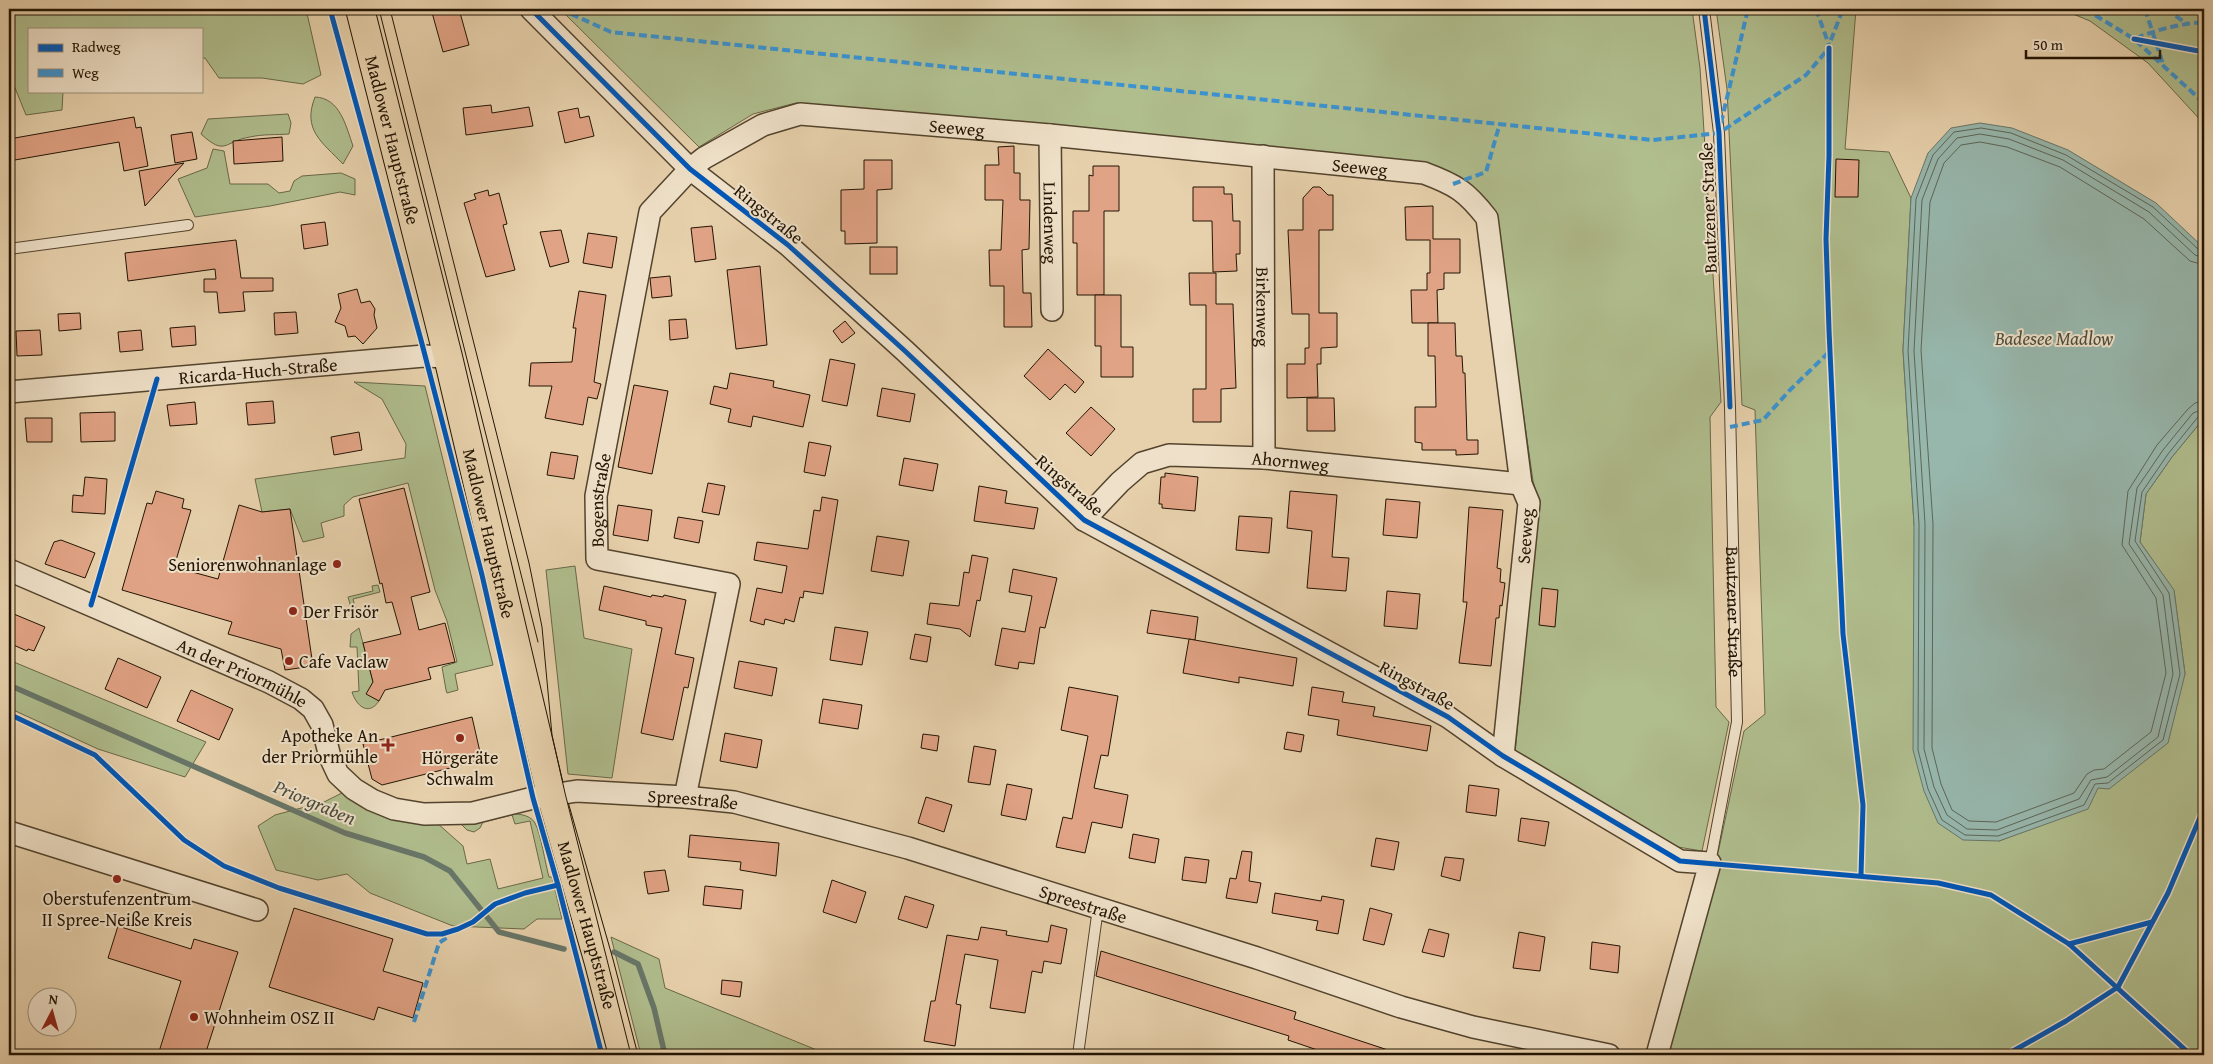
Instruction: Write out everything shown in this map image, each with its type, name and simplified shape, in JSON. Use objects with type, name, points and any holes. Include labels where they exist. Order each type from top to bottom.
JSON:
[{"type":"main road","name":"Madlower Hauptstraße","points":[[360,9],[448,357],[551,795],[600,963],[623,1055]]},
{"type":"street","name":"Ringstraße","points":[[531,9],[690,169],[788,245],[906,351],[1084,520],[1448,717],[1503,756],[1680,860],[1710,863]]},
{"type":"street","name":"Seeweg","points":[[690,169],[704,158],[763,125],[800,114],[1050,135],[1424,173],[1452,184],[1471,198],[1487,218],[1521,484],[1529,503],[1503,756]]},
{"type":"street","name":"Lindenweg","points":[[1050,135],[1052,310]]},
{"type":"street","name":"Birkenweg","points":[[1264,156],[1264,458]]},
{"type":"street","name":"Bogenstraße","points":[[685,796],[729,584],[597,559],[596,496],[650,212],[690,169]]},
{"type":"street","name":"Ricarda-Huch-Straße","points":[[9,392],[424,356],[448,357]]},
{"type":"street","name":"Ahornweg","points":[[1084,520],[1120,482],[1142,463],[1169,455],[1264,458],[1521,484]]},
{"type":"street","name":"An der Priormühle","points":[[9,570],[269,682],[301,699],[313,709],[322,725],[330,758],[338,774],[354,789],[372,800],[394,809],[442,815],[473,813],[551,795]]},
{"type":"street","name":"Spreestraße","points":[[551,795],[577,791],[685,796],[734,802],[875,839],[1257,958],[1401,1007],[1472,1027],[1608,1055]]},
{"type":"street","points":[[9,832],[258,910]]},
{"type":"street","name":"Bautzener Straße","points":[[1656,1055],[1710,863]]},
{"type":"lane","name":"Bautzener Straße","points":[[1704,9],[1719,133],[1730,417],[1737,722],[1710,863]]},
{"type":"lane","points":[[9,249],[188,225]]},
{"type":"lane","points":[[1078,1055],[1098,908]]},
{"type":"green space","points":[[9,9],[306,9],[321,75],[303,84],[262,78],[219,78],[205,58],[202,58],[202,28],[28,28],[28,92],[63,92],[62,110],[26,115],[9,73]]},
{"type":"green space","points":[[560,9],[1692,9],[1700,68],[1721,402],[1710,417],[1716,707],[1729,722],[1702,851],[1678,847],[1515,753],[1539,502],[1533,481],[1495,216],[1425,163],[796,103],[753,114],[699,147]]},
{"type":"green space","points":[[1716,9],[1856,9],[1845,149],[1889,152],[1911,198],[1903,350],[1914,524],[1999,841],[2035,827],[2098,788],[2185,674],[2174,591],[2140,542],[2146,494],[2172,457],[2204,418],[2204,1055],[1678,1055],[1665,1052],[1718,853],[1744,731],[1765,714],[1755,410],[1742,405],[1727,89]]},
{"type":"green space","points":[[2061,9],[2204,9],[2204,124],[2148,63],[2090,21]]},
{"type":"green space","points":[[315,97],[331,102],[341,114],[353,146],[343,164],[316,135],[311,118]]},
{"type":"green space","points":[[288,114],[291,123],[289,134],[255,136],[221,146],[209,141],[201,134],[208,119]]},
{"type":"green space","points":[[213,149],[224,151],[230,184],[268,184],[279,193],[290,191],[294,181],[302,176],[341,173],[355,179],[355,195],[340,192],[270,206],[195,217],[178,179],[207,168]]},
{"type":"green space","points":[[354,382],[425,386],[493,665],[455,674],[458,690],[447,693],[446,690],[442,667],[457,662],[447,621],[435,590],[408,483],[353,497],[344,505],[344,516],[321,523],[324,537],[303,542],[290,509],[262,512],[255,479],[405,458],[406,444],[382,399]]},
{"type":"green space","points":[[575,566],[584,638],[632,649],[612,778],[568,774],[546,570]]},
{"type":"green space","points":[[378,585],[380,592],[353,599],[356,611],[352,611],[348,597],[373,591],[372,586]]},
{"type":"green space","points":[[359,628],[373,682],[367,694],[379,701],[375,706],[367,709],[359,705],[352,692],[359,691],[357,647],[350,647],[351,634]]},
{"type":"green space","points":[[9,660],[206,742],[185,777],[98,749],[9,708]]},
{"type":"green space","points":[[342,793],[367,807],[437,823],[463,846],[467,864],[490,859],[498,889],[543,878],[530,821],[515,824],[512,815],[483,822],[480,828],[474,832],[467,830],[460,823],[511,814],[529,817],[537,828],[562,919],[537,919],[524,929],[453,926],[370,893],[347,874],[318,880],[276,870],[258,826],[275,815],[324,802]]},
{"type":"green space","points":[[611,937],[659,959],[665,988],[829,1055],[641,1055]]},
{"type":"water","name":"Badesee Madlow","points":[[1980,123],[2012,128],[2068,150],[2156,203],[2204,248],[2204,418],[2172,457],[2146,494],[2140,542],[2174,590],[2185,674],[2168,743],[2109,789],[2098,788],[2088,809],[1999,841],[1963,840],[1938,823],[1924,791],[1913,750],[1914,524],[1903,350],[1911,198],[1928,153],[1951,128]]},
{"type":"building","points":[[431,9],[459,9],[469,45],[443,52]]},
{"type":"building","points":[[491,105],[492,113],[529,107],[533,126],[466,135],[463,108]]},
{"type":"building","points":[[578,108],[580,118],[589,116],[594,136],[565,143],[558,112]]},
{"type":"building","points":[[134,117],[136,128],[141,127],[148,166],[124,171],[119,142],[9,161],[9,139]]},
{"type":"building","points":[[192,132],[197,159],[175,163],[171,135]]},
{"type":"building","points":[[282,137],[283,161],[234,164],[233,141]]},
{"type":"building","points":[[1014,146],[1014,173],[1020,173],[1020,200],[1030,200],[1029,249],[1022,250],[1023,293],[1031,293],[1032,327],[1004,327],[1004,286],[990,286],[989,250],[1001,250],[1003,200],[985,200],[985,165],[999,165],[998,147]]},
{"type":"building","points":[[1836,159],[1859,160],[1858,197],[1835,197]]},
{"type":"building","points":[[864,160],[892,160],[892,189],[877,190],[877,243],[845,244],[845,231],[841,231],[841,190],[864,189]]},
{"type":"building","points":[[184,163],[145,206],[139,171]]},
{"type":"building","points":[[1093,166],[1119,166],[1119,211],[1104,211],[1104,295],[1077,295],[1077,243],[1073,243],[1073,211],[1089,211],[1089,175],[1093,176]]},
{"type":"building","points":[[1193,187],[1224,187],[1224,194],[1232,194],[1233,221],[1240,221],[1240,254],[1236,254],[1237,271],[1213,272],[1212,221],[1193,221]]},
{"type":"building","points":[[1313,187],[1320,187],[1328,195],[1333,195],[1333,230],[1319,230],[1319,313],[1337,313],[1337,347],[1321,348],[1321,364],[1317,364],[1318,397],[1287,398],[1287,364],[1305,364],[1305,348],[1309,348],[1309,314],[1292,314],[1288,230],[1303,230],[1303,198]]},
{"type":"building","points":[[488,190],[489,196],[499,193],[507,224],[503,225],[515,270],[486,277],[464,203],[476,199],[474,194]]},
{"type":"building","points":[[1433,206],[1433,239],[1460,239],[1460,273],[1444,273],[1444,289],[1437,290],[1438,323],[1412,323],[1411,290],[1427,290],[1427,273],[1430,273],[1430,240],[1406,240],[1405,207]]},
{"type":"building","points":[[325,222],[328,245],[304,249],[301,225]]},
{"type":"building","points":[[712,226],[716,259],[695,262],[691,228]]},
{"type":"building","points":[[561,230],[569,262],[550,267],[540,232]]},
{"type":"building","points":[[588,233],[617,237],[612,268],[583,263]]},
{"type":"building","points":[[236,240],[241,278],[273,278],[273,291],[243,292],[245,311],[219,313],[217,292],[204,292],[204,279],[216,279],[215,269],[128,281],[125,253]]},
{"type":"building","points":[[870,247],[897,247],[897,274],[870,274]]},
{"type":"building","points":[[760,266],[767,345],[736,349],[727,270]]},
{"type":"building","points":[[1189,273],[1216,273],[1216,304],[1233,304],[1236,388],[1221,389],[1221,422],[1193,422],[1193,389],[1206,389],[1206,305],[1190,305]]},
{"type":"building","points":[[670,276],[672,296],[652,298],[650,278]]},
{"type":"building","points":[[357,289],[361,303],[370,301],[375,309],[374,315],[377,328],[363,344],[355,336],[348,337],[345,326],[335,322],[341,308],[338,294]]},
{"type":"building","points":[[579,291],[606,295],[594,382],[601,384],[597,399],[588,397],[583,425],[545,418],[552,386],[529,386],[531,363],[572,362],[576,328],[573,328]]},
{"type":"building","points":[[1095,295],[1121,295],[1121,347],[1133,347],[1133,377],[1101,377],[1101,346],[1095,346]]},
{"type":"building","points":[[296,312],[298,333],[275,335],[274,313]]},
{"type":"building","points":[[80,313],[81,329],[59,331],[58,314]]},
{"type":"building","points":[[686,319],[688,338],[670,340],[669,320]]},
{"type":"building","points":[[845,321],[855,333],[842,343],[833,331]]},
{"type":"building","points":[[1428,323],[1455,323],[1456,356],[1462,356],[1463,373],[1465,373],[1467,440],[1478,440],[1478,454],[1456,455],[1456,450],[1422,450],[1422,443],[1415,442],[1415,407],[1436,407],[1435,356],[1428,356]]},
{"type":"building","points":[[195,326],[196,345],[172,347],[170,328]]},
{"type":"building","points":[[40,330],[42,355],[17,356],[16,331]]},
{"type":"building","points":[[141,330],[143,350],[120,352],[118,332]]},
{"type":"building","points":[[1048,349],[1084,382],[1075,393],[1065,384],[1050,400],[1024,376]]},
{"type":"building","points":[[830,359],[855,364],[847,406],[822,401]]},
{"type":"building","points":[[730,373],[774,381],[773,387],[810,395],[803,427],[753,416],[751,427],[728,422],[731,409],[710,404],[714,386],[727,389]]},
{"type":"building","points":[[634,385],[668,391],[652,474],[618,467]]},
{"type":"building","points":[[882,388],[915,394],[910,422],[877,416]]},
{"type":"building","points":[[1307,398],[1334,398],[1335,431],[1307,431]]},
{"type":"building","points":[[273,401],[275,423],[248,425],[246,403]]},
{"type":"building","points":[[195,402],[197,424],[170,426],[167,405]]},
{"type":"building","points":[[1091,407],[1115,429],[1091,456],[1066,433]]},
{"type":"building","points":[[115,412],[115,441],[81,442],[80,413]]},
{"type":"building","points":[[25,418],[52,418],[52,442],[27,442]]},
{"type":"building","points":[[359,432],[362,450],[334,455],[331,437]]},
{"type":"building","points":[[809,442],[831,446],[825,476],[804,472]]},
{"type":"building","points":[[551,452],[578,456],[574,479],[547,475]]},
{"type":"building","points":[[904,458],[938,464],[933,491],[899,485]]},
{"type":"building","points":[[1165,473],[1198,477],[1195,511],[1162,508],[1162,504],[1159,504],[1161,477],[1165,477]]},
{"type":"building","points":[[85,477],[107,479],[105,514],[72,512],[73,495],[83,496]]},
{"type":"building","points":[[708,483],[725,486],[719,515],[702,512]]},
{"type":"building","points":[[979,486],[1007,491],[1005,503],[1038,508],[1034,529],[974,521]]},
{"type":"building","points":[[404,488],[430,592],[411,597],[419,630],[445,623],[455,662],[428,668],[431,679],[385,690],[379,701],[366,694],[373,682],[363,643],[401,634],[392,602],[386,603],[382,583],[380,584],[359,499]]},
{"type":"building","points":[[156,491],[184,499],[182,508],[191,510],[174,567],[218,579],[239,505],[262,512],[290,509],[313,666],[285,670],[281,649],[228,634],[232,622],[122,590],[147,503],[152,504]]},
{"type":"building","points":[[1290,491],[1337,495],[1332,557],[1349,558],[1346,591],[1307,588],[1312,531],[1287,528]]},
{"type":"building","points":[[822,497],[838,500],[823,594],[804,591],[803,598],[800,597],[794,622],[785,619],[784,624],[765,619],[764,625],[750,621],[757,588],[782,593],[787,566],[754,560],[757,542],[808,549],[814,510],[820,511]]},
{"type":"building","points":[[1386,499],[1420,502],[1417,538],[1383,535]]},
{"type":"building","points":[[618,505],[652,510],[648,541],[613,535]]},
{"type":"building","points":[[1469,507],[1503,510],[1497,568],[1501,569],[1500,582],[1505,583],[1499,618],[1496,618],[1491,666],[1459,663],[1467,602],[1463,602]]},
{"type":"building","points":[[1239,516],[1272,518],[1269,553],[1236,550]]},
{"type":"building","points":[[678,517],[703,521],[699,543],[674,538]]},
{"type":"building","points":[[877,536],[909,541],[903,576],[871,571]]},
{"type":"building","points":[[61,540],[95,553],[85,578],[45,564],[54,542]]},
{"type":"building","points":[[972,555],[988,558],[980,601],[977,600],[970,637],[960,629],[927,624],[930,603],[959,606],[964,572],[969,573]]},
{"type":"building","points":[[1013,569],[1057,578],[1045,628],[1040,627],[1034,664],[1019,662],[1018,669],[995,665],[1002,628],[1025,632],[1032,596],[1009,592]]},
{"type":"building","points":[[604,586],[651,597],[652,595],[663,597],[664,595],[686,600],[675,654],[694,658],[688,688],[684,687],[673,740],[641,733],[662,628],[646,625],[646,621],[599,610]]},
{"type":"building","points":[[1542,588],[1558,590],[1555,627],[1539,625]]},
{"type":"building","points":[[1387,591],[1420,594],[1417,629],[1384,626]]},
{"type":"building","points":[[1151,610],[1198,617],[1195,640],[1147,633]]},
{"type":"building","points":[[9,612],[45,627],[34,651],[28,649],[27,651],[9,643]]},
{"type":"building","points":[[835,627],[868,632],[862,665],[830,660]]},
{"type":"building","points":[[915,634],[931,637],[927,662],[910,659]]},
{"type":"building","points":[[1189,639],[1297,658],[1293,686],[1239,677],[1239,683],[1183,673]]},
{"type":"building","points":[[118,658],[161,677],[147,708],[105,689]]},
{"type":"building","points":[[739,661],[777,668],[772,696],[734,688]]},
{"type":"building","points":[[1069,687],[1118,696],[1108,756],[1101,755],[1094,788],[1128,795],[1122,828],[1092,822],[1085,853],[1056,847],[1063,817],[1072,819],[1088,736],[1061,730]]},
{"type":"building","points":[[1312,687],[1344,692],[1342,702],[1375,707],[1373,716],[1431,726],[1427,751],[1337,735],[1339,720],[1308,715]]},
{"type":"building","points":[[191,690],[233,709],[219,740],[177,721]]},
{"type":"building","points":[[823,699],[862,705],[858,729],[819,723]]},
{"type":"building","points":[[472,717],[480,752],[474,762],[382,785],[372,779],[363,744]]},
{"type":"building","points":[[1287,732],[1304,735],[1301,752],[1284,749]]},
{"type":"building","points":[[725,733],[762,740],[757,768],[720,761]]},
{"type":"building","points":[[923,734],[939,736],[937,751],[921,748]]},
{"type":"building","points":[[974,746],[996,750],[990,785],[968,782]]},
{"type":"building","points":[[1007,784],[1032,789],[1026,820],[1001,815]]},
{"type":"building","points":[[1469,785],[1499,789],[1496,816],[1466,812]]},
{"type":"building","points":[[926,797],[952,805],[944,832],[918,823]]},
{"type":"building","points":[[1521,818],[1549,822],[1545,846],[1518,841]]},
{"type":"building","points":[[1133,834],[1159,839],[1155,863],[1129,858]]},
{"type":"building","points":[[690,835],[779,843],[776,876],[740,870],[741,862],[688,857]]},
{"type":"building","points":[[1376,838],[1399,842],[1394,870],[1371,866]]},
{"type":"building","points":[[1242,851],[1252,852],[1249,881],[1261,883],[1257,903],[1226,898],[1230,878],[1236,879]]},
{"type":"building","points":[[1185,857],[1209,860],[1206,883],[1182,880]]},
{"type":"building","points":[[1445,857],[1464,859],[1460,881],[1441,876]]},
{"type":"building","points":[[665,870],[669,891],[648,894],[644,872]]},
{"type":"building","points":[[832,880],[866,892],[856,923],[823,912]]},
{"type":"building","points":[[705,886],[743,890],[741,909],[703,905]]},
{"type":"building","points":[[1275,893],[1321,901],[1322,896],[1344,900],[1338,934],[1316,930],[1318,921],[1272,913]]},
{"type":"building","points":[[905,896],[934,905],[927,928],[898,919]]},
{"type":"building","points":[[294,908],[393,939],[383,971],[423,983],[413,1018],[378,1007],[374,1020],[269,987]]},
{"type":"building","points":[[1370,908],[1392,914],[1384,945],[1363,940]]},
{"type":"building","points":[[1051,925],[1067,929],[1061,964],[1044,961],[1042,973],[1032,971],[1025,1013],[990,1008],[998,960],[965,954],[956,1004],[961,1005],[955,1046],[924,1041],[931,1001],[935,1001],[947,935],[978,940],[981,927],[1007,931],[1006,935],[1048,942]]},
{"type":"building","name":"Wohnheim OSZ II","points":[[118,926],[191,949],[194,939],[238,952],[205,1055],[158,1055],[181,981],[108,958]]},
{"type":"building","points":[[1429,929],[1449,934],[1444,957],[1422,952]]},
{"type":"building","points":[[1519,932],[1545,937],[1540,971],[1513,968]]},
{"type":"building","points":[[1592,942],[1620,946],[1618,973],[1590,969]]},
{"type":"building","points":[[1101,951],[1296,1012],[1294,1019],[1394,1052],[1394,1055],[1332,1055],[1288,1040],[1289,1036],[1096,976]]},
{"type":"building","points":[[722,980],[742,982],[740,997],[721,994]]},
{"type":"waterway","name":"Priorgraben","points":[[9,685],[345,833],[424,857],[450,871],[499,932],[564,949]]},
{"type":"waterway","name":"Priorgraben","points":[[614,952],[638,964],[654,1008],[665,1055]]},
{"type":"tram line","points":[[379,9],[538,642]]},
{"type":"tram line","points":[[390,9],[529,563],[542,627],[552,735],[631,1055]]},
{"type":"marked path","points":[[560,9],[611,32],[1653,140],[1719,133],[1806,75],[1829,48]]},
{"type":"marked path","points":[[1721,123],[1748,9]]},
{"type":"marked path","points":[[1816,9],[1829,45]]},
{"type":"marked path","points":[[1829,52],[1829,45],[1843,9]]},
{"type":"marked path","points":[[2085,9],[2134,39],[2204,103]]},
{"type":"marked path","points":[[2145,9],[2163,64]]},
{"type":"marked path","points":[[2166,9],[2187,24]]},
{"type":"marked path","points":[[2136,38],[2170,27],[2204,22]]},
{"type":"marked path","points":[[1453,184],[1486,172],[1500,123]]},
{"type":"marked path","points":[[1730,427],[1763,420],[1789,391],[1830,351]]},
{"type":"marked path","points":[[414,1022],[439,943],[449,936]]},
{"type":"cycle path","points":[[330,9],[421,340],[482,575],[533,798],[558,885],[602,1055]]},
{"type":"cycle path","points":[[531,9],[690,169],[788,245],[905,351],[1084,520],[1448,717],[1503,756],[1680,861],[1938,883],[1991,895],[2069,944],[2191,1055]]},
{"type":"cycle path","points":[[1704,9],[1719,133],[1730,407]]},
{"type":"cycle path","points":[[2134,39],[2204,52]]},
{"type":"cycle path","points":[[1829,48],[1829,156],[1826,239],[1829,330],[1843,634],[1863,805],[1861,875]]},
{"type":"cycle path","points":[[91,605],[157,379]]},
{"type":"cycle path","points":[[9,714],[95,755],[184,840],[224,866],[279,888],[427,934],[442,934],[473,922],[495,904],[525,893],[558,885]]},
{"type":"cycle path","points":[[2006,1055],[2066,1021],[2118,987],[2168,893],[2204,808]]},
{"type":"cycle path","points":[[2069,944],[2152,922]]},
{"type":"place","name":"Seniorenwohnanlage","points":[[337,564]]},
{"type":"place","name":"Der Frisör","points":[[293,611]]},
{"type":"place","name":"Cafe Vaclaw","points":[[289,661]]},
{"type":"place","name":"Hörgeräte Schwalm","points":[[460,738]]},
{"type":"place","name":"Apotheke An der Priormühle","points":[[388,745]]},
{"type":"place","name":"Oberstufenzentrum II Spree-Neiße Kreis","points":[[117,879]]},
{"type":"place","name":"Wohnheim OSZ II","points":[[194,1017]]}]
